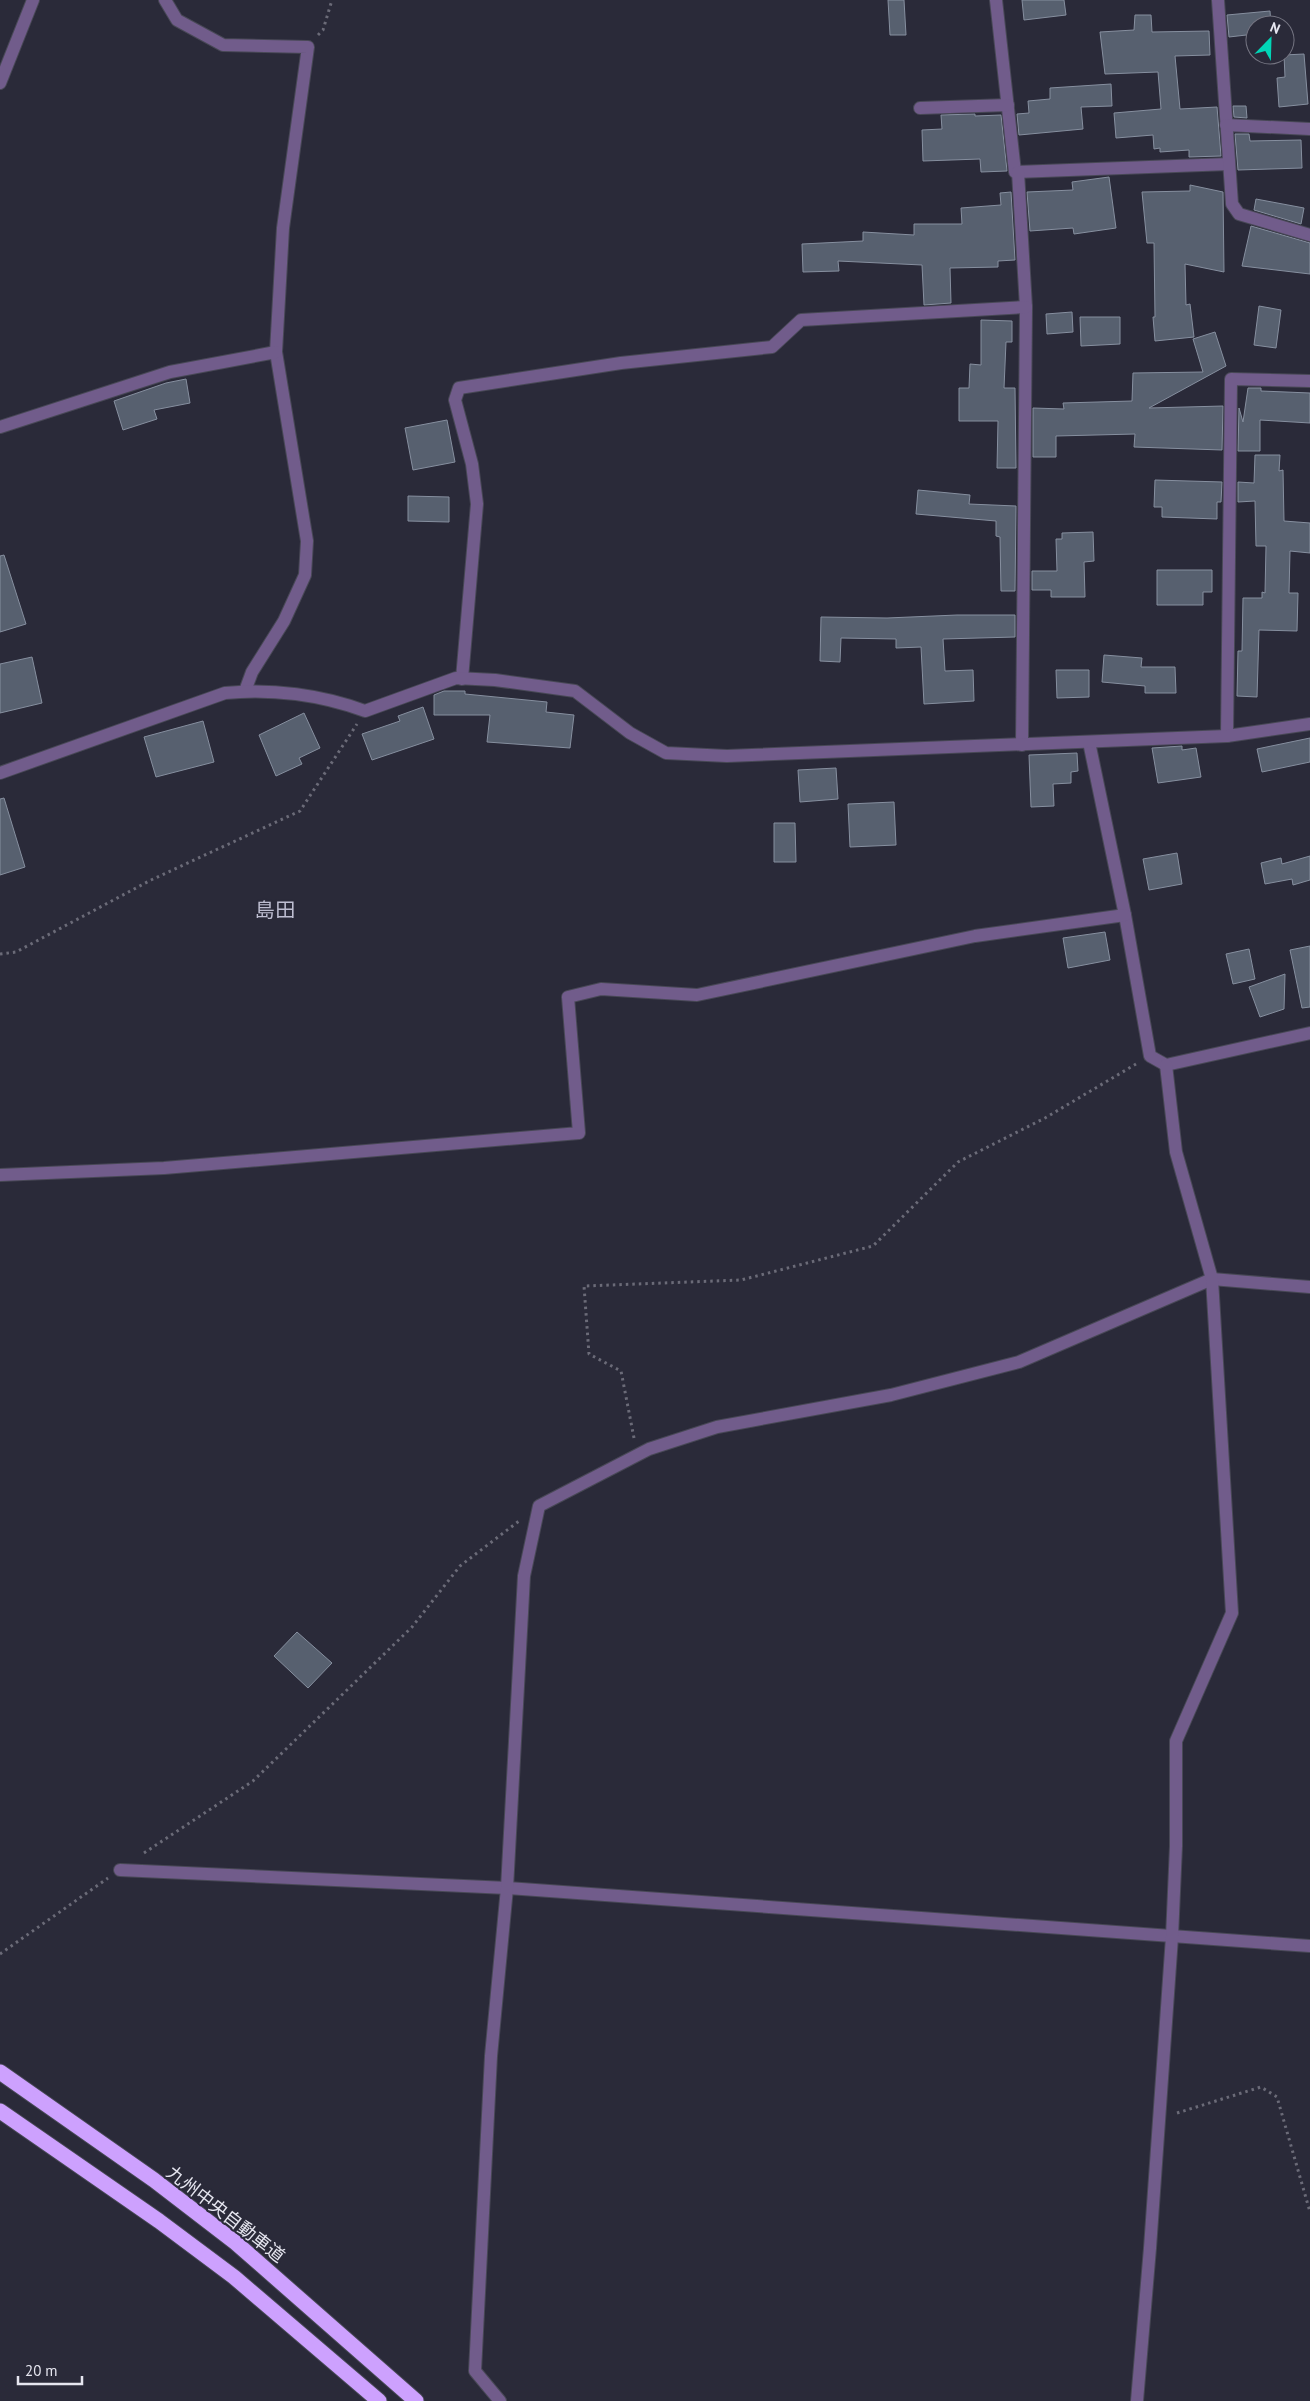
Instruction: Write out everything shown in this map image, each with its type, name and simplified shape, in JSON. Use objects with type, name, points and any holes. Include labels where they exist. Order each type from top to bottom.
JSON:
[{"type":"highway","name":"九州中央自動車道","points":[[0,2072],[154,2180],[236,2243],[416,2401]]},
{"type":"highway","points":[[0,2111],[159,2221],[234,2277],[379,2401]]},
{"type":"highway","points":[[0,2116],[35,2134]]},
{"type":"street","points":[[0,83],[33,0]]},
{"type":"street","points":[[165,0],[177,20],[223,45],[308,48],[283,228],[276,352],[307,541],[305,576],[284,621],[252,672],[245,691]]},
{"type":"street","points":[[996,0],[1015,172],[1229,164]]},
{"type":"street","points":[[1218,0],[1232,204],[1239,214],[1310,235]]},
{"type":"street","points":[[920,108],[1008,104]]},
{"type":"street","points":[[1226,126],[1310,129]]},
{"type":"street","points":[[1018,172],[1026,307],[1022,746]]},
{"type":"street","points":[[462,678],[477,504],[472,464],[455,400],[459,388],[621,364],[772,347],[801,320],[1026,307]]},
{"type":"street","points":[[0,427],[170,372],[276,352]]},
{"type":"street","points":[[1227,736],[1231,380],[1310,381]]},
{"type":"street","points":[[0,773],[225,693],[245,691],[308,696],[342,703],[365,711],[456,678],[495,680],[575,691],[630,733],[666,753],[726,756],[1022,746],[1227,736],[1310,724]]},
{"type":"street","points":[[1089,742],[1125,915],[1150,1056],[1166,1065],[1310,1033]]},
{"type":"street","points":[[0,1175],[164,1168],[579,1133],[568,997],[601,990],[697,995],[975,936],[1125,915]]},
{"type":"street","points":[[1137,2401],[1172,1937],[1176,1846],[1176,1741],[1232,1612],[1212,1278],[1176,1152],[1166,1065]]},
{"type":"street","points":[[500,2401],[475,2371],[491,2056],[507,1888],[524,1576],[540,1506],[649,1449],[717,1427],[891,1395],[1019,1362],[1212,1278],[1310,1287]]},
{"type":"street","points":[[120,1870],[507,1888],[1310,1946]]},
{"type":"path","points":[[308,48],[323,30],[332,0]]},
{"type":"path","points":[[0,954],[16,952],[151,880],[300,811],[365,711]]},
{"type":"path","points":[[638,1456],[621,1371],[589,1354],[584,1286],[741,1280],[873,1246],[958,1162],[1045,1118],[1150,1056]]},
{"type":"path","points":[[0,1954],[120,1870],[253,1781],[412,1627],[460,1566],[540,1506]]},
{"type":"path","points":[[1159,2118],[1261,2087],[1277,2097],[1310,2212]]},
{"type":"building","points":[[888,0],[904,0],[906,35],[890,35]]},
{"type":"building","points":[[1022,0],[1064,0],[1066,15],[1024,20]]},
{"type":"building","points":[[1270,11],[1270,15],[1245,15],[1245,35],[1229,37],[1227,15]]},
{"type":"building","points":[[1135,15],[1151,15],[1152,32],[1209,31],[1210,55],[1175,56],[1180,109],[1217,107],[1221,156],[1189,157],[1189,150],[1160,152],[1160,148],[1154,149],[1153,135],[1116,138],[1114,113],[1161,109],[1158,72],[1105,74],[1100,32],[1134,30]]},
{"type":"building","points":[[1295,54],[1304,54],[1308,104],[1279,107],[1277,78],[1285,77],[1284,65],[1295,65]]},
{"type":"building","points":[[1111,84],[1112,106],[1081,107],[1083,129],[1019,135],[1017,114],[1029,113],[1028,101],[1050,99],[1050,88]]},
{"type":"building","points":[[1233,106],[1246,106],[1247,118],[1234,117]]},
{"type":"building","points":[[975,114],[975,116],[1001,115],[1007,171],[981,172],[980,159],[923,161],[922,130],[942,129],[941,115]]},
{"type":"building","points":[[1235,134],[1249,134],[1250,141],[1301,140],[1302,168],[1238,170]]},
{"type":"building","points":[[1109,177],[1116,228],[1074,234],[1073,228],[1030,231],[1027,192],[1073,190],[1072,182]]},
{"type":"building","points":[[1190,185],[1223,192],[1224,272],[1185,264],[1186,305],[1190,304],[1194,337],[1155,341],[1153,317],[1155,317],[1154,243],[1147,243],[1142,192],[1190,191]]},
{"type":"building","points":[[1011,192],[1015,260],[998,261],[998,267],[950,268],[951,303],[924,305],[922,265],[838,261],[839,271],[803,272],[802,244],[863,241],[863,232],[914,235],[914,224],[962,224],[961,208],[1001,205],[1000,193]]},
{"type":"building","points":[[1256,199],[1304,208],[1301,224],[1254,210]]},
{"type":"building","points":[[1251,226],[1310,243],[1310,274],[1242,266]]},
{"type":"building","points":[[1259,306],[1281,310],[1276,348],[1254,345]]},
{"type":"building","points":[[1072,312],[1073,332],[1047,334],[1046,314]]},
{"type":"building","points":[[1080,317],[1120,317],[1120,344],[1081,346]]},
{"type":"building","points":[[981,320],[1012,321],[1012,342],[1006,342],[1004,388],[1015,388],[1016,468],[997,468],[998,421],[959,421],[959,388],[969,388],[970,364],[981,365]]},
{"type":"building","points":[[1215,332],[1226,366],[1149,408],[1223,406],[1222,450],[1134,447],[1135,434],[1056,436],[1056,457],[1033,457],[1033,408],[1064,409],[1063,403],[1132,401],[1133,373],[1203,372],[1193,339]]},
{"type":"building","points":[[186,379],[190,403],[154,410],[157,419],[123,430],[114,401],[166,383]]},
{"type":"building","points":[[1248,388],[1261,388],[1261,391],[1310,393],[1310,423],[1260,420],[1260,451],[1238,451],[1239,408],[1243,422]]},
{"type":"building","points":[[447,420],[455,462],[413,470],[405,428]]},
{"type":"building","points":[[1255,455],[1280,455],[1279,471],[1283,470],[1284,521],[1310,523],[1310,553],[1290,551],[1289,593],[1298,593],[1297,631],[1259,630],[1257,697],[1237,696],[1238,651],[1242,651],[1243,598],[1262,598],[1262,592],[1265,593],[1266,546],[1256,546],[1255,501],[1238,502],[1238,482],[1254,483]]},
{"type":"building","points":[[1155,480],[1222,482],[1221,502],[1217,502],[1217,519],[1162,517],[1162,507],[1154,507]]},
{"type":"building","points":[[918,490],[970,495],[969,504],[1016,506],[1015,591],[1001,591],[1000,537],[996,536],[996,521],[916,514]]},
{"type":"building","points":[[408,496],[449,497],[449,522],[408,521]]},
{"type":"building","points":[[1093,532],[1094,561],[1084,562],[1085,597],[1051,597],[1051,590],[1032,590],[1032,571],[1057,571],[1056,539],[1062,539],[1062,533]]},
{"type":"building","points":[[4,555],[26,624],[0,632],[0,556]]},
{"type":"building","points":[[1157,570],[1212,570],[1212,592],[1203,592],[1203,605],[1157,605]]},
{"type":"building","points":[[1015,615],[1015,637],[943,639],[945,671],[973,670],[974,701],[924,704],[921,647],[896,648],[896,639],[841,638],[840,662],[820,661],[821,617],[887,618]]},
{"type":"building","points":[[1104,655],[1142,658],[1141,667],[1175,667],[1176,693],[1145,693],[1145,686],[1102,682]]},
{"type":"building","points":[[32,657],[42,703],[0,713],[0,664]]},
{"type":"building","points":[[1056,670],[1089,670],[1089,697],[1057,698]]},
{"type":"building","points":[[444,691],[465,691],[465,694],[547,702],[546,712],[574,715],[570,748],[487,742],[490,715],[434,715],[434,695]]},
{"type":"building","points":[[423,707],[434,739],[372,760],[362,734],[400,721],[398,716]]},
{"type":"building","points":[[304,713],[320,748],[299,758],[302,764],[276,776],[259,735]]},
{"type":"building","points":[[203,721],[214,762],[156,777],[144,737]]},
{"type":"building","points":[[1310,738],[1310,762],[1262,772],[1257,749]]},
{"type":"building","points":[[1182,746],[1182,750],[1196,748],[1201,777],[1158,783],[1152,748]]},
{"type":"building","points":[[1077,753],[1078,771],[1071,772],[1071,783],[1053,784],[1054,806],[1031,807],[1029,755]]},
{"type":"building","points":[[836,768],[838,799],[800,802],[798,770]]},
{"type":"building","points":[[4,798],[25,867],[0,875],[0,799]]},
{"type":"building","points":[[894,802],[896,845],[850,847],[848,804]]},
{"type":"building","points":[[774,823],[795,823],[796,862],[774,862]]},
{"type":"building","points":[[1177,853],[1182,884],[1149,890],[1143,859]]},
{"type":"building","points":[[1310,856],[1310,880],[1293,885],[1292,879],[1265,884],[1261,863],[1281,858],[1282,864]]},
{"type":"building","points":[[1105,932],[1110,960],[1068,968],[1063,938]]},
{"type":"building","points":[[1310,946],[1310,1007],[1302,1008],[1290,950]]},
{"type":"building","points":[[1249,949],[1255,979],[1233,984],[1226,954]]},
{"type":"building","points":[[1285,974],[1284,1009],[1260,1017],[1249,987]]},
{"type":"building","points":[[297,1632],[332,1663],[308,1688],[274,1656]]},
{"type":"district","name":"島田","points":[[275,910]]}]
